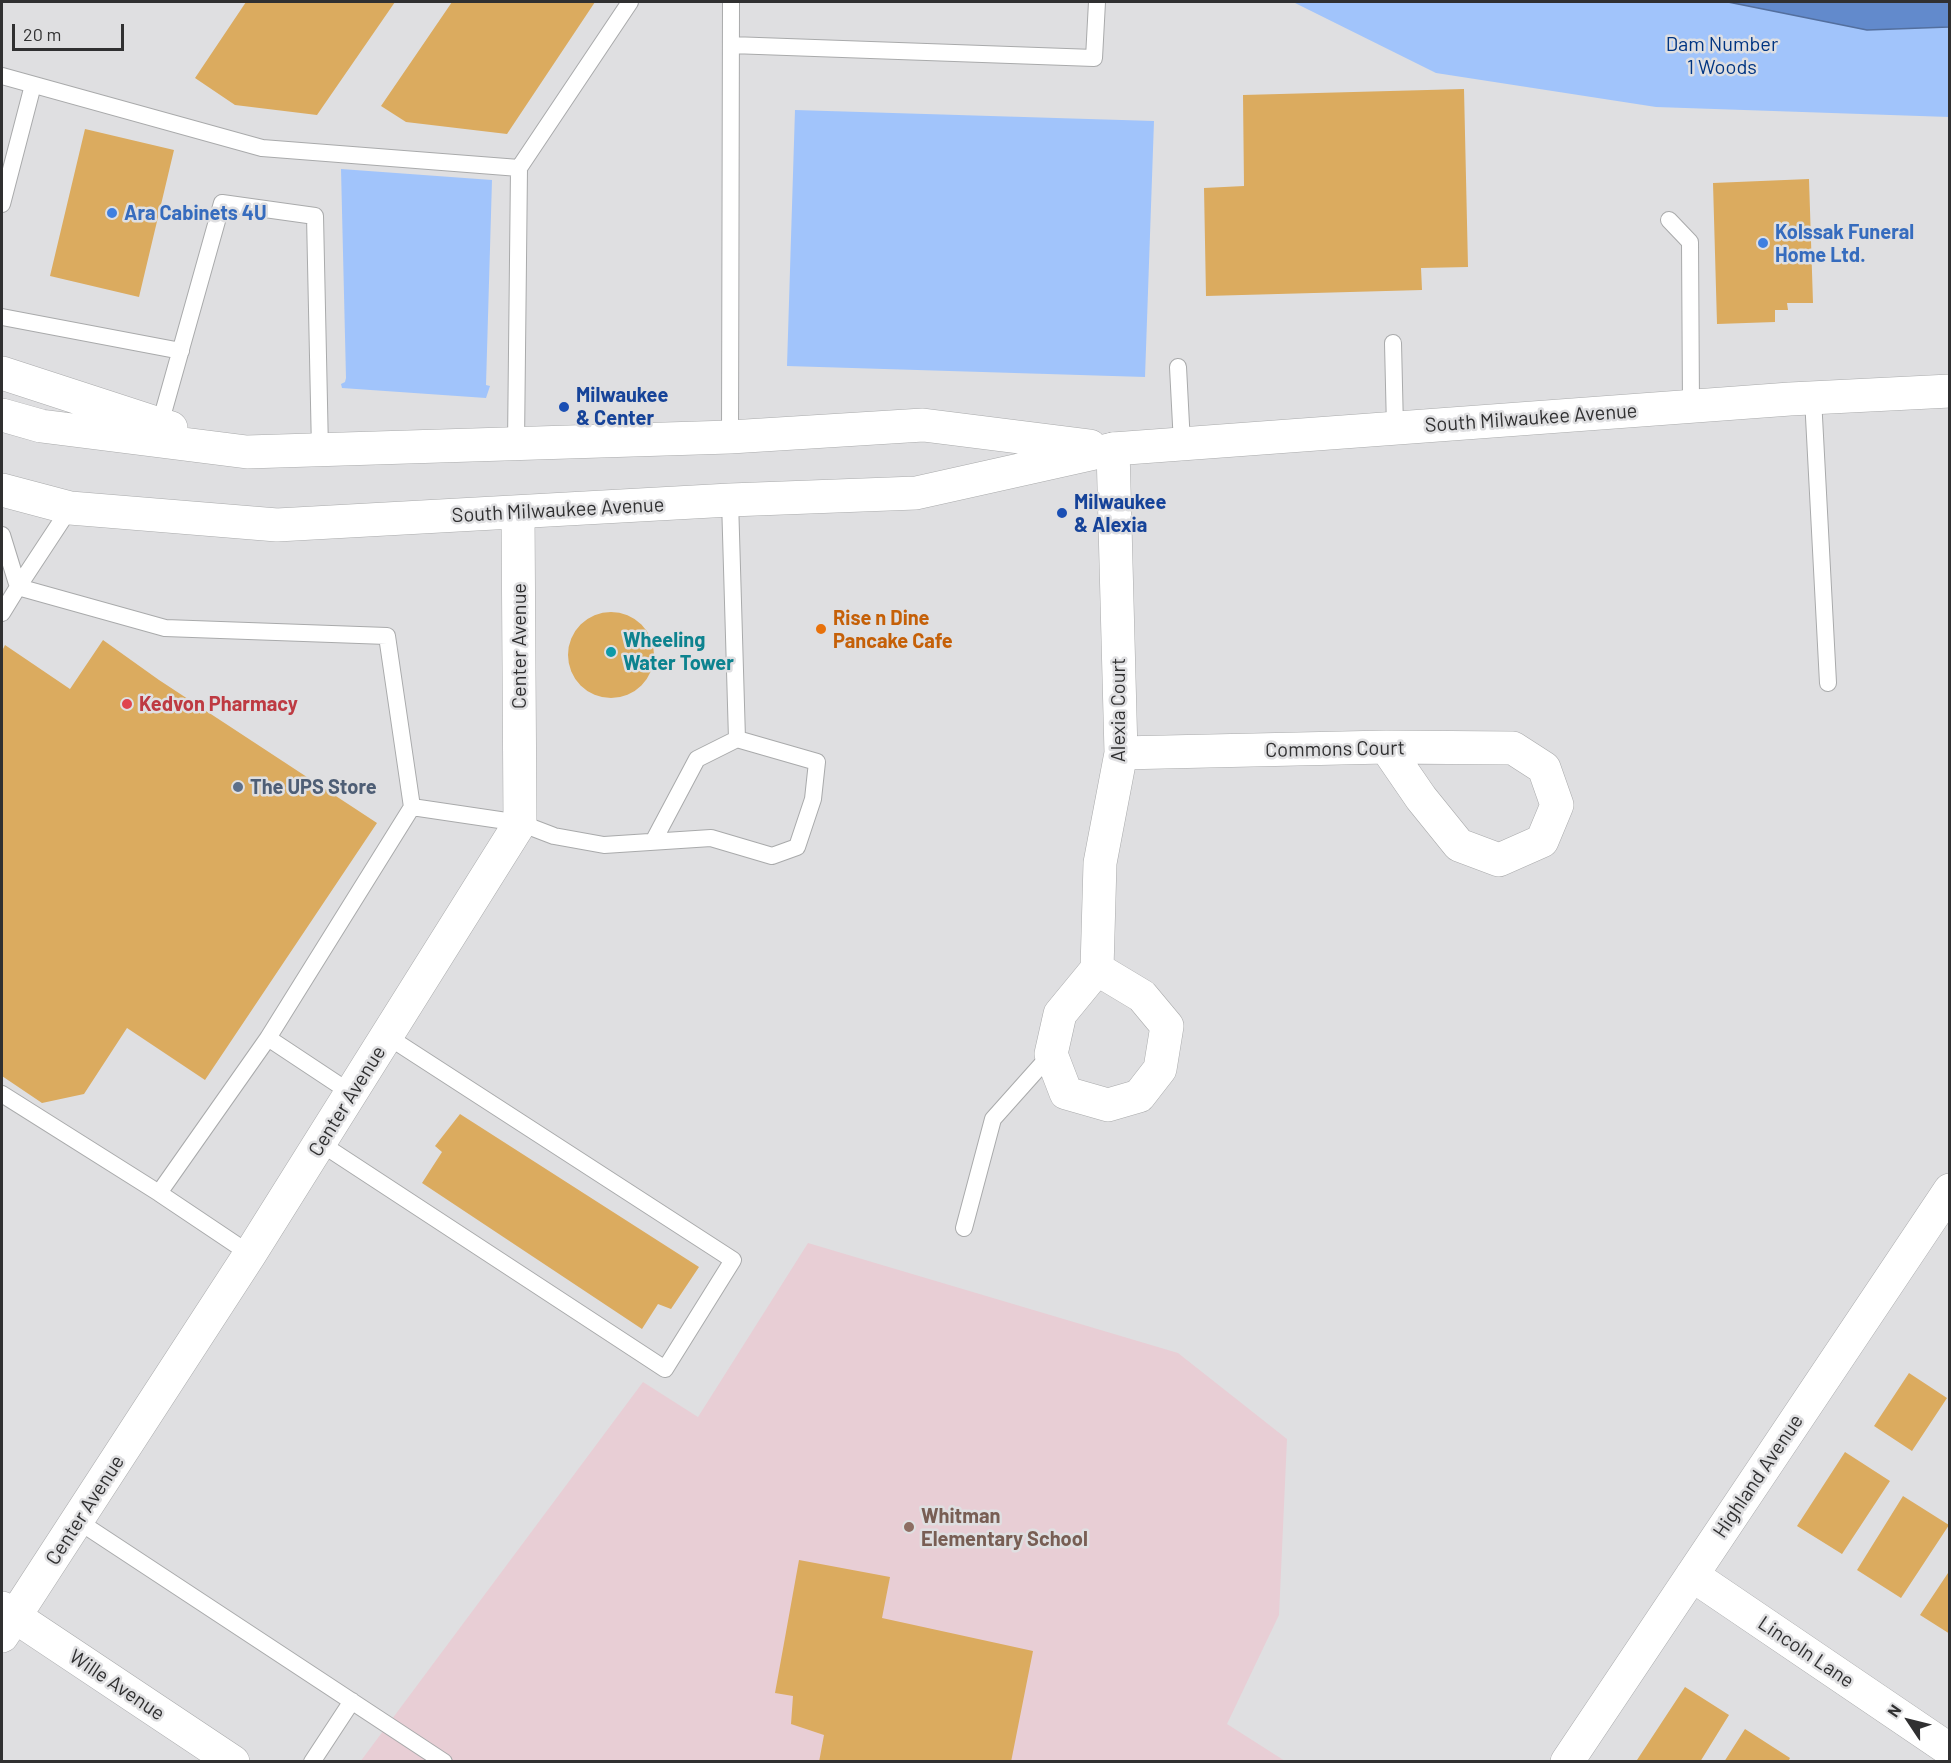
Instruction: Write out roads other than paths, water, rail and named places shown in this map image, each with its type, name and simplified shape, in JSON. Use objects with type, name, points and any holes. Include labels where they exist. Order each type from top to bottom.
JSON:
[{"type":"street","points":[[2,373],[248,452]]},
{"type":"street","name":"South Milwaukee Avenue","points":[[2,490],[70,508],[277,525],[730,500],[916,493],[1113,449],[1691,406],[1950,391]]},
{"type":"street","name":"South Milwaukee Avenue","points":[[2,415],[40,426],[248,452],[730,437],[923,425],[1113,449]]},
{"type":"street","name":"Alexia Court","points":[[1097,969],[1100,863],[1121,753],[1113,449]]},
{"type":"street","name":"Center Avenue","points":[[6,1620],[78,1521],[320,1143],[520,823],[518,513]]},
{"type":"street","name":"Commons Court","points":[[1121,753],[1386,747],[1513,748],[1544,768],[1557,805],[1542,841],[1498,860],[1459,845],[1421,798],[1386,747]]},
{"type":"street","points":[[1097,969],[1142,996],[1167,1026],[1160,1069],[1139,1096],[1108,1105],[1065,1093],[1051,1054],[1060,1014],[1097,969]]},
{"type":"street","name":"Highland Avenue","points":[[1567,1761],[1950,1190]]},
{"type":"street","name":"Lincoln Lane","points":[[1692,1575],[1950,1750]]},
{"type":"street","name":"Wille Avenue","points":[[6,1620],[233,1761]]},
{"type":"lane","points":[[516,443],[519,168],[630,2]]},
{"type":"lane","points":[[730,437],[731,2]]},
{"type":"lane","points":[[731,45],[1094,58],[1096,2]]},
{"type":"lane","points":[[2,76],[262,148],[519,168]]},
{"type":"lane","points":[[2,204],[33,85]]},
{"type":"lane","points":[[160,424],[222,203],[315,216],[320,450]]},
{"type":"lane","points":[[1670,220],[1690,242],[1691,406]]},
{"type":"lane","points":[[2,316],[181,351]]},
{"type":"lane","points":[[1394,343],[1395,428]]},
{"type":"lane","points":[[1178,368],[1182,444]]},
{"type":"lane","points":[[1813,398],[1828,683]]},
{"type":"lane","points":[[730,500],[737,739]]},
{"type":"lane","points":[[2,612],[70,508]]},
{"type":"lane","points":[[2,535],[18,587]]},
{"type":"lane","points":[[18,587],[165,628],[387,636],[412,807],[268,1038],[159,1193]]},
{"type":"lane","points":[[412,807],[520,823],[554,836],[604,845],[711,838],[772,856],[797,847],[813,799],[817,762],[737,739],[697,759],[654,840]]},
{"type":"lane","points":[[320,1143],[665,1369],[733,1260],[387,1036]]},
{"type":"lane","points":[[268,1038],[351,1093]]},
{"type":"lane","points":[[964,1228],[993,1119],[1051,1054]]},
{"type":"lane","points":[[2,1094],[159,1193],[249,1254]]},
{"type":"lane","points":[[78,1521],[444,1761]]},
{"type":"lane","points":[[312,1761],[352,1701]]},
{"type":"place","name":"Ara Cabinets 4U","points":[[112,213]]},
{"type":"place","name":"Kolssak Funeral Home Ltd.","points":[[1763,243]]},
{"type":"place","name":"Milwaukee & Center","points":[[564,407]]},
{"type":"place","name":"Milwaukee & Alexia","points":[[1062,513]]},
{"type":"place","name":"Rise n Dine Pancake Cafe","points":[[821,629]]},
{"type":"place","name":"Wheeling Water Tower","points":[[611,652]]},
{"type":"place","name":"Kedvon Pharmacy","points":[[127,704]]},
{"type":"place","name":"The UPS Store","points":[[238,787]]},
{"type":"place","name":"Whitman Elementary School","points":[[909,1527]]},
{"type":"park label","name":"Dam Number 1 Woods","points":[[1722,56]]}]
